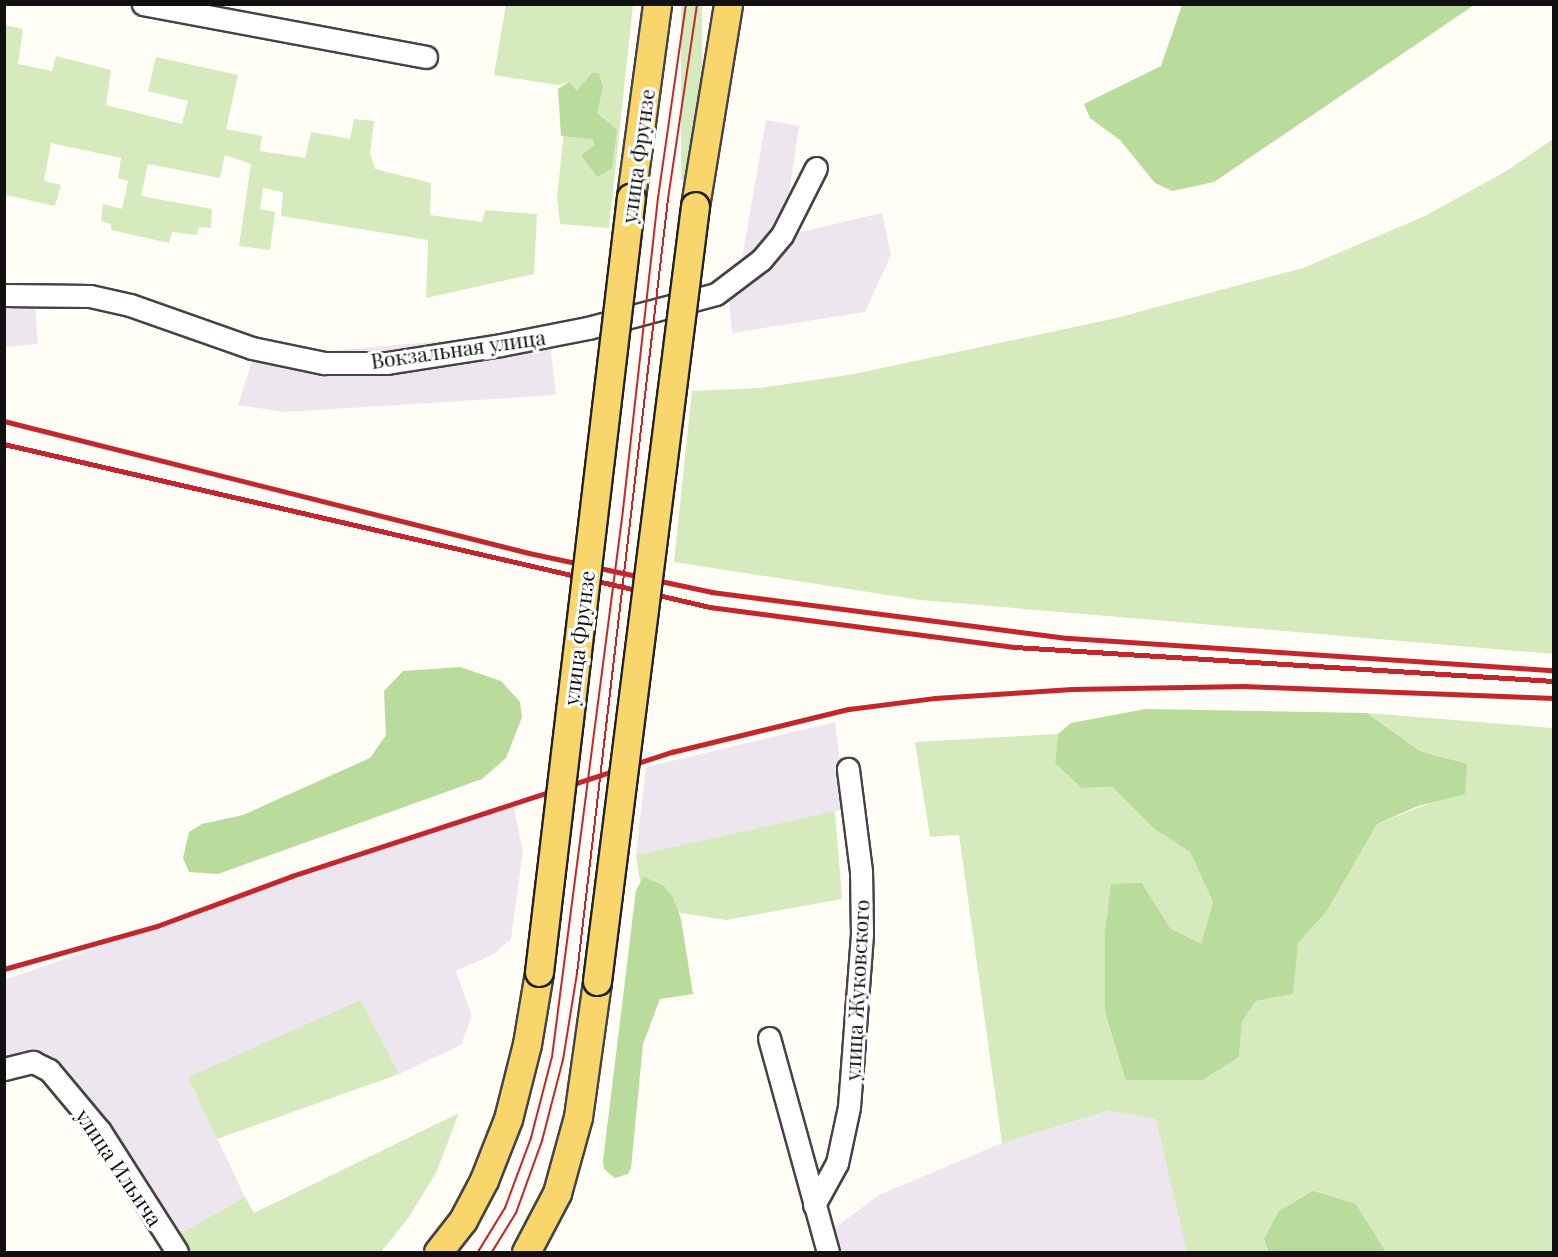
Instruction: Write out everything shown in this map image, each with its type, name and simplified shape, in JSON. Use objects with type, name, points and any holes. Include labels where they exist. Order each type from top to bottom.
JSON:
[{"type":"main road","name":"улица Фрунзе","points":[[438,1252],[463,1220],[484,1180],[508,1119],[527,1044],[539,972],[631,197],[657,4]]},
{"type":"main road","points":[[526,1252],[557,1193],[578,1117],[695,206],[728,4]]},
{"type":"street","points":[[143,4],[426,57]]},
{"type":"street","name":"Вокзальная улица","points":[[4,295],[90,296],[130,305],[252,348],[324,363],[387,363],[478,349],[588,328],[716,294],[761,260],[782,235],[816,168]]},
{"type":"street","name":"улица Жуковского","points":[[814,1205],[837,1163],[850,1096],[862,934],[861,871],[848,769]]},
{"type":"street","points":[[769,1038],[828,1252]]},
{"type":"street","name":"улица Ильича","points":[[4,1069],[33,1062],[49,1070],[100,1131],[177,1252]]},
{"type":"shaded area","points":[[766,120],[799,126],[783,236],[882,213],[891,255],[865,312],[732,333],[728,292],[742,259]]},
{"type":"shaded area","points":[[4,289],[34,295],[38,344],[5,347]]},
{"type":"shaded area","points":[[549,332],[556,395],[285,412],[238,405],[256,349],[292,354]]},
{"type":"shaded area","points":[[835,722],[846,809],[636,855],[646,767]]},
{"type":"shaded area","points":[[513,804],[523,851],[511,939],[494,954],[456,971],[472,1016],[461,1045],[399,1074],[361,1001],[188,1077],[245,1197],[180,1234],[111,1132],[39,1050],[5,1063],[4,980]]},
{"type":"shaded area","points":[[1243,1071],[1363,1252],[840,1252],[833,1229],[879,1195],[1002,1143]]},
{"type":"green space","points":[[1182,4],[1474,5],[1214,182],[1172,191],[1155,183],[1120,140],[1090,118],[1084,104],[1161,66]]},
{"type":"green space","points":[[506,5],[633,5],[609,228],[560,224],[557,198],[569,82],[558,85],[494,75]]},
{"type":"green space","points":[[681,5],[702,5],[702,180],[681,180]]},
{"type":"green space","points":[[5,25],[23,29],[18,64],[52,71],[56,56],[111,70],[106,105],[182,124],[188,101],[148,91],[156,57],[238,75],[226,129],[262,136],[260,151],[305,158],[311,132],[350,139],[354,119],[374,121],[370,153],[375,169],[431,183],[430,215],[482,222],[485,210],[537,214],[534,274],[426,298],[428,240],[281,216],[283,192],[263,188],[260,209],[275,212],[270,250],[239,246],[251,164],[225,155],[220,178],[148,164],[141,196],[212,209],[211,228],[199,227],[197,235],[172,232],[169,243],[111,230],[111,224],[101,221],[103,204],[122,209],[128,181],[118,178],[121,158],[51,143],[44,181],[61,185],[55,206],[6,195]]},
{"type":"green space","points":[[593,72],[599,74],[603,87],[597,113],[617,130],[612,168],[597,177],[581,155],[595,145],[593,139],[561,136],[558,89],[569,82],[577,91]]},
{"type":"green space","points":[[1553,139],[1553,654],[920,600],[674,562],[692,391],[760,388],[854,374],[1112,319],[1303,268],[1425,216],[1508,170]]},
{"type":"green space","points":[[460,667],[501,681],[520,702],[522,717],[506,758],[482,779],[218,874],[189,872],[183,858],[189,832],[202,824],[243,815],[370,758],[386,735],[384,691],[403,671]]},
{"type":"green space","points":[[1146,709],[1367,713],[1420,751],[1467,764],[1465,794],[1418,806],[1377,824],[1327,911],[1298,943],[1293,994],[1256,1001],[1242,1022],[1239,1057],[1203,1080],[1126,1080],[1105,1012],[1105,933],[1111,884],[1142,883],[1170,928],[1201,944],[1213,902],[1190,852],[1153,828],[1112,787],[1081,788],[1055,763],[1058,734],[1071,723]]},
{"type":"green space","points":[[1367,713],[1553,728],[1553,1252],[1386,1252],[1356,1204],[1265,1239],[1269,1252],[1187,1252],[1156,1119],[1108,1111],[1002,1143],[959,835],[930,837],[915,742],[1058,734],[1055,763],[1081,788],[1112,787],[1153,828],[1190,852],[1213,902],[1201,944],[1170,928],[1142,883],[1126,1080],[1203,1080],[1239,1057],[1242,1022],[1256,1001],[1292,994],[1298,943],[1327,911],[1377,824],[1428,804],[1447,758],[1420,751]]},
{"type":"green space","points":[[835,811],[842,899],[726,920],[644,907],[636,855]]},
{"type":"green space","points":[[644,877],[664,886],[673,898],[681,919],[693,994],[660,999],[643,1044],[631,1168],[628,1174],[615,1178],[604,1169],[603,1161],[636,890]]},
{"type":"green space","points":[[361,1000],[399,1074],[217,1139],[188,1077]]},
{"type":"green space","points":[[459,1113],[436,1173],[409,1217],[381,1252],[191,1252],[180,1234],[245,1197],[254,1213]]},
{"type":"green space","points":[[1313,1191],[1356,1204],[1386,1252],[1269,1252],[1264,1239],[1279,1211]]},
{"type":"tram line","points":[[478,1252],[505,1208],[531,1138],[552,1057],[623,510],[658,198],[686,4]]},
{"type":"tram line","points":[[492,1252],[516,1213],[542,1141],[563,1060],[577,974],[668,199],[697,4]]},
{"type":"railway","points":[[4,421],[529,553],[712,592],[1068,638],[1554,670]]},
{"type":"railway","points":[[4,444],[710,607],[1015,647],[1554,681]]},
{"type":"railway","points":[[4,969],[157,926],[292,876],[672,752],[849,709],[935,698],[1072,689],[1243,686],[1554,698]]}]
